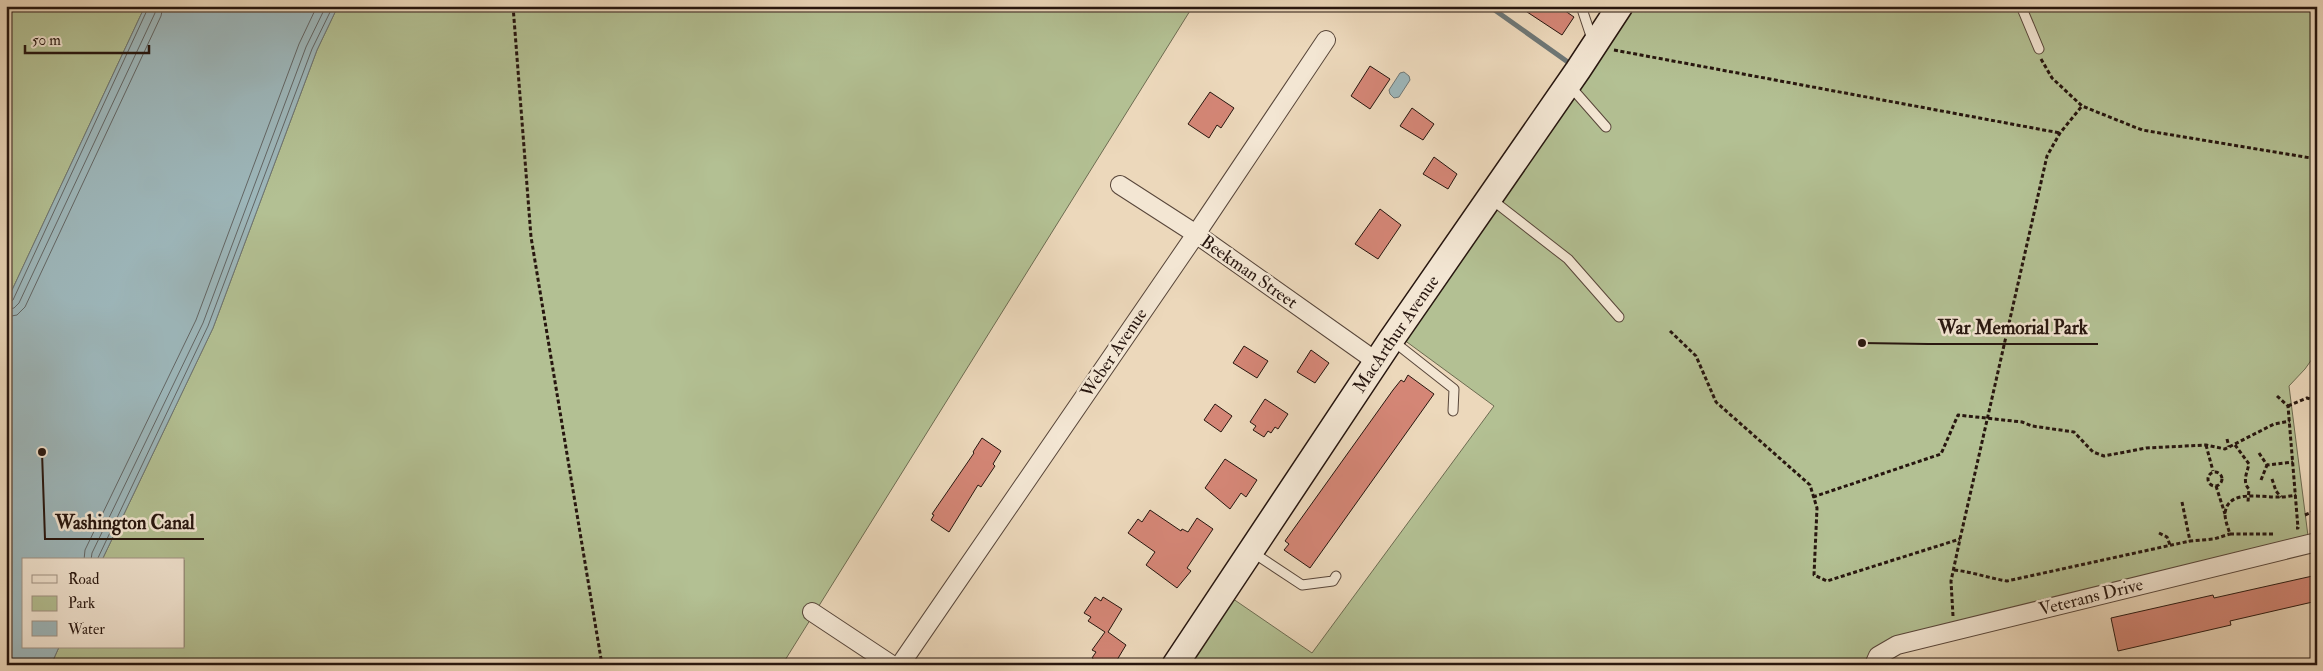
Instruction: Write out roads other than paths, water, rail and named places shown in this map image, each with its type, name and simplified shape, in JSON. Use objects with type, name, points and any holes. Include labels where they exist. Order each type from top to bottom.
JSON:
[{"type":"street","name":"MacArthur Avenue","points":[[1175,665],[1391,340],[1620,6]]},
{"type":"street","name":"Weber Avenue","points":[[900,665],[1196,234],[1326,40]]},
{"type":"street","name":"Beekman Street","points":[[1120,185],[1196,234],[1377,362]]},
{"type":"street","name":"Veterans Drive","points":[[1874,665],[1878,656],[1897,645],[2317,542]]},
{"type":"street","points":[[812,612],[892,665]]},
{"type":"lane","points":[[1581,6],[1594,46]]},
{"type":"lane","points":[[2022,6],[2039,49]]},
{"type":"lane","points":[[1568,84],[1606,127]]},
{"type":"lane","points":[[1490,198],[1568,260],[1619,317]]},
{"type":"lane","points":[[1391,340],[1454,389],[1452,411]]},
{"type":"lane","points":[[1250,550],[1302,585],[1333,581],[1336,576]]},
{"type":"water","points":[[145,6],[338,6],[317,50],[213,328],[103,558],[22,558],[22,648],[59,648],[51,665],[6,665],[6,303]]},
{"type":"water","points":[[1404,72],[1409,76],[1410,80],[1399,97],[1394,98],[1389,90],[1400,73]]},
{"type":"waterway","points":[[1489,6],[1572,65]]},
{"type":"place","name":"War Memorial Park","points":[[1862,343]]},
{"type":"place","name":"Washington Canal","points":[[42,452]]}]
